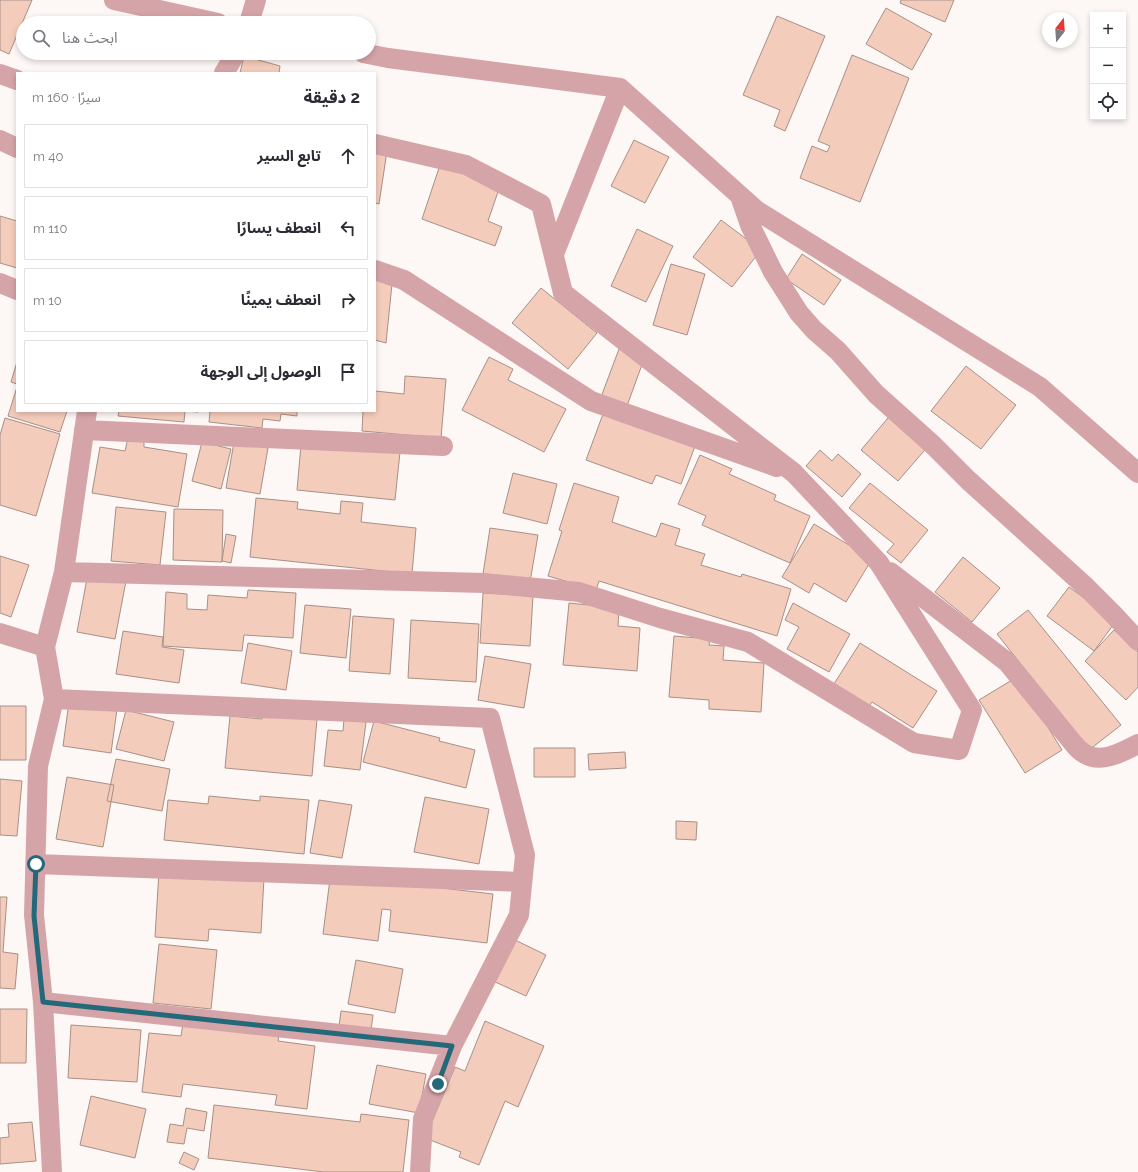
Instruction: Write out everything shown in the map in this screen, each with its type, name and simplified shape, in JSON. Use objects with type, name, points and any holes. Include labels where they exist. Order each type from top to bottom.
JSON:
[{"type":"street","points":[[114,0],[186,16]]},
{"type":"street","points":[[250,16],[256,0]]},
{"type":"street","points":[[376,56],[620,88],[756,210],[1040,387],[1138,473]]},
{"type":"street","points":[[225,72],[232,60]]},
{"type":"street","points":[[0,74],[16,80]]},
{"type":"street","points":[[554,254],[620,88]]},
{"type":"street","points":[[0,140],[16,148]]},
{"type":"street","points":[[376,144],[466,165],[541,204],[563,293],[794,473],[879,563],[1007,662],[1072,744],[1084,753],[1093,757],[1104,758],[1121,753],[1138,744]]},
{"type":"street","points":[[740,196],[750,225],[773,272],[799,313],[814,330],[838,351],[860,378],[876,394],[1086,587],[1138,641]]},
{"type":"street","points":[[376,270],[404,280],[591,400],[794,473]]},
{"type":"street","points":[[0,283],[16,290]]},
{"type":"street","points":[[52,1172],[43,1002],[34,916],[38,766],[54,699],[45,647],[64,572],[87,412]]},
{"type":"street","points":[[84,430],[443,446]]},
{"type":"street","points":[[64,572],[484,582],[579,592],[660,618],[748,642],[914,743],[959,750],[972,710],[879,563]]},
{"type":"street","points":[[0,633],[45,647]]},
{"type":"street","points":[[54,699],[490,718],[525,855],[519,915],[452,1046],[423,1119],[420,1172]]},
{"type":"street","points":[[36,864],[522,882]]},
{"type":"street","points":[[43,1002],[452,1046]]},
{"type":"building","points":[[0,0],[32,0],[25,16],[16,16],[16,38],[9,54],[0,50]]},
{"type":"building","points":[[901,0],[954,0],[945,22],[900,3]]},
{"type":"building","points":[[886,8],[932,34],[912,70],[866,44]]},
{"type":"building","points":[[777,16],[825,36],[785,131],[774,126],[780,110],[743,95]]},
{"type":"building","points":[[852,55],[909,78],[860,202],[800,178],[812,146],[827,152],[830,146],[818,141]]},
{"type":"building","points":[[243,60],[258,60],[280,66],[279,72],[240,72]]},
{"type":"building","points":[[634,140],[669,157],[645,203],[611,186]]},
{"type":"building","points":[[376,149],[387,151],[379,204],[376,203]]},
{"type":"building","points":[[440,165],[500,186],[488,221],[502,227],[495,246],[422,219]]},
{"type":"building","points":[[0,216],[16,221],[16,268],[0,263]]},
{"type":"building","points":[[721,220],[761,250],[732,287],[693,257]]},
{"type":"building","points":[[637,229],[673,246],[646,302],[611,286]]},
{"type":"building","points":[[802,254],[841,280],[824,305],[786,279]]},
{"type":"building","points":[[671,264],[705,274],[687,335],[653,325]]},
{"type":"building","points":[[376,278],[392,284],[386,343],[376,340]]},
{"type":"building","points":[[541,288],[597,333],[568,369],[512,323]]},
{"type":"building","points":[[619,349],[644,359],[627,406],[601,397]]},
{"type":"building","points":[[489,357],[513,369],[508,380],[566,409],[544,452],[462,410]]},
{"type":"building","points":[[16,365],[16,384],[11,382]]},
{"type":"building","points":[[966,366],[1016,405],[981,449],[931,411]]},
{"type":"building","points":[[405,376],[446,379],[441,438],[362,431],[363,412],[376,412],[376,391],[404,394]]},
{"type":"building","points":[[16,390],[16,412],[67,412],[60,432],[8,416]]},
{"type":"building","points":[[119,412],[185,412],[184,422],[118,416]]},
{"type":"building","points":[[210,412],[297,412],[297,416],[281,414],[280,421],[263,419],[262,428],[209,422]]},
{"type":"building","points":[[893,412],[930,444],[898,481],[861,450]]},
{"type":"building","points":[[603,414],[695,446],[681,484],[656,475],[652,484],[586,460]]},
{"type":"building","points":[[5,418],[60,434],[36,516],[0,505],[0,435]]},
{"type":"building","points":[[128,438],[144,441],[144,447],[187,454],[178,507],[92,493],[100,447],[125,451]]},
{"type":"building","points":[[202,442],[231,449],[221,489],[192,481]]},
{"type":"building","points":[[234,442],[268,448],[260,494],[226,488]]},
{"type":"building","points":[[301,445],[400,452],[395,500],[297,490]]},
{"type":"building","points":[[820,450],[832,461],[838,454],[861,474],[842,497],[806,466]]},
{"type":"building","points":[[700,455],[732,469],[729,474],[776,495],[774,500],[810,516],[790,563],[702,525],[706,516],[678,504]]},
{"type":"building","points":[[513,473],[557,484],[547,524],[503,513]]},
{"type":"building","points":[[574,483],[619,497],[612,522],[656,537],[661,523],[680,529],[675,545],[705,554],[701,565],[741,577],[742,574],[791,589],[777,636],[599,581],[596,590],[548,576],[562,531],[559,530]]},
{"type":"building","points":[[870,483],[928,530],[901,563],[887,552],[894,544],[849,508]]},
{"type":"building","points":[[256,498],[298,502],[297,509],[340,514],[341,501],[363,503],[361,522],[416,528],[412,574],[250,557]]},
{"type":"building","points":[[116,507],[166,512],[160,565],[111,561]]},
{"type":"building","points":[[174,509],[223,510],[222,562],[173,560]]},
{"type":"building","points":[[814,524],[872,559],[846,602],[814,583],[809,593],[782,577]]},
{"type":"building","points":[[490,528],[538,535],[530,582],[483,574]]},
{"type":"building","points":[[226,534],[236,536],[231,563],[222,561]]},
{"type":"building","points":[[0,556],[29,565],[11,617],[0,613]]},
{"type":"building","points":[[963,557],[1000,588],[972,622],[935,592]]},
{"type":"building","points":[[88,573],[126,581],[115,639],[77,632]]},
{"type":"building","points":[[1069,587],[1116,621],[1094,651],[1047,616]]},
{"type":"building","points":[[248,590],[296,593],[293,638],[244,635],[242,651],[163,646],[166,592],[187,594],[187,609],[207,610],[208,595],[247,598]]},
{"type":"building","points":[[483,593],[533,596],[530,646],[480,643]]},
{"type":"building","points":[[569,603],[619,608],[618,626],[640,628],[637,671],[563,665]]},
{"type":"building","points":[[793,603],[850,634],[829,672],[787,649],[799,627],[785,620]]},
{"type":"building","points":[[305,605],[351,609],[346,658],[300,653]]},
{"type":"building","points":[[1028,610],[1121,725],[1089,750],[997,634]]},
{"type":"building","points":[[353,616],[394,619],[390,674],[349,671]]},
{"type":"building","points":[[411,620],[479,624],[476,682],[408,678]]},
{"type":"building","points":[[1114,630],[1138,652],[1138,687],[1126,700],[1085,661]]},
{"type":"building","points":[[123,631],[163,637],[162,647],[184,650],[179,683],[116,674]]},
{"type":"building","points":[[674,636],[710,639],[709,645],[724,646],[723,660],[764,663],[761,712],[709,709],[709,700],[669,697]]},
{"type":"building","points":[[248,643],[292,651],[286,690],[241,683]]},
{"type":"building","points":[[860,643],[937,691],[913,728],[872,702],[867,709],[832,687]]},
{"type":"building","points":[[485,656],[531,664],[524,708],[478,700]]},
{"type":"building","points":[[1017,677],[1062,750],[1025,773],[979,700]]},
{"type":"building","points":[[69,702],[117,709],[111,753],[63,746]]},
{"type":"building","points":[[0,706],[26,706],[26,760],[0,760]]},
{"type":"building","points":[[126,710],[174,722],[164,761],[116,749]]},
{"type":"building","points":[[263,714],[317,719],[312,776],[225,768],[230,716],[262,719]]},
{"type":"building","points":[[344,719],[366,722],[360,770],[324,766],[328,730],[343,731]]},
{"type":"building","points":[[374,721],[440,738],[439,741],[475,750],[466,788],[363,762]]},
{"type":"building","points":[[534,748],[575,748],[575,777],[534,777]]},
{"type":"building","points":[[625,752],[626,768],[589,770],[588,754]]},
{"type":"building","points":[[116,759],[170,769],[162,811],[107,801]]},
{"type":"building","points":[[67,777],[114,785],[103,847],[56,839]]},
{"type":"building","points":[[0,779],[22,781],[17,836],[0,835]]},
{"type":"building","points":[[209,796],[260,801],[260,796],[309,800],[304,854],[164,840],[168,800],[208,804]]},
{"type":"building","points":[[425,797],[489,809],[479,864],[414,852]]},
{"type":"building","points":[[319,800],[352,805],[342,858],[310,853]]},
{"type":"building","points":[[676,821],[697,822],[696,840],[676,839]]},
{"type":"building","points":[[159,871],[264,878],[261,933],[209,929],[208,941],[155,937]]},
{"type":"building","points":[[330,879],[382,881],[493,894],[487,943],[389,931],[391,910],[382,909],[378,941],[323,934]]},
{"type":"building","points":[[0,897],[7,897],[3,952],[18,954],[15,989],[0,988]]},
{"type":"building","points":[[513,939],[546,955],[526,996],[493,981]]},
{"type":"building","points":[[159,944],[217,950],[211,1009],[153,1003]]},
{"type":"building","points":[[356,960],[403,969],[395,1013],[348,1004]]},
{"type":"building","points":[[0,1009],[27,1009],[26,1063],[0,1063]]},
{"type":"building","points":[[341,1011],[373,1015],[371,1030],[339,1026]]},
{"type":"building","points":[[485,1021],[544,1046],[518,1107],[505,1101],[479,1165],[459,1157],[461,1152],[425,1138],[455,1067],[465,1071]]},
{"type":"building","points":[[183,1023],[279,1035],[278,1041],[315,1046],[307,1109],[275,1105],[277,1095],[183,1084],[181,1097],[142,1092],[149,1033],[181,1036]]},
{"type":"building","points":[[71,1025],[141,1030],[137,1082],[68,1078]]},
{"type":"building","points":[[377,1065],[426,1074],[419,1113],[369,1104]]},
{"type":"building","points":[[91,1096],[146,1109],[135,1158],[80,1145]]},
{"type":"building","points":[[214,1105],[360,1122],[361,1114],[409,1120],[403,1172],[324,1172],[208,1158]]},
{"type":"building","points":[[186,1108],[207,1112],[204,1131],[187,1128],[184,1144],[167,1142],[170,1124],[183,1126]]},
{"type":"building","points":[[32,1122],[36,1161],[0,1164],[0,1138],[9,1137],[8,1124]]},
{"type":"building","points":[[184,1152],[199,1159],[194,1170],[179,1163]]},
{"type":"route","points":[[36,864],[34,916],[43,1002],[452,1046],[438,1084]]}]
